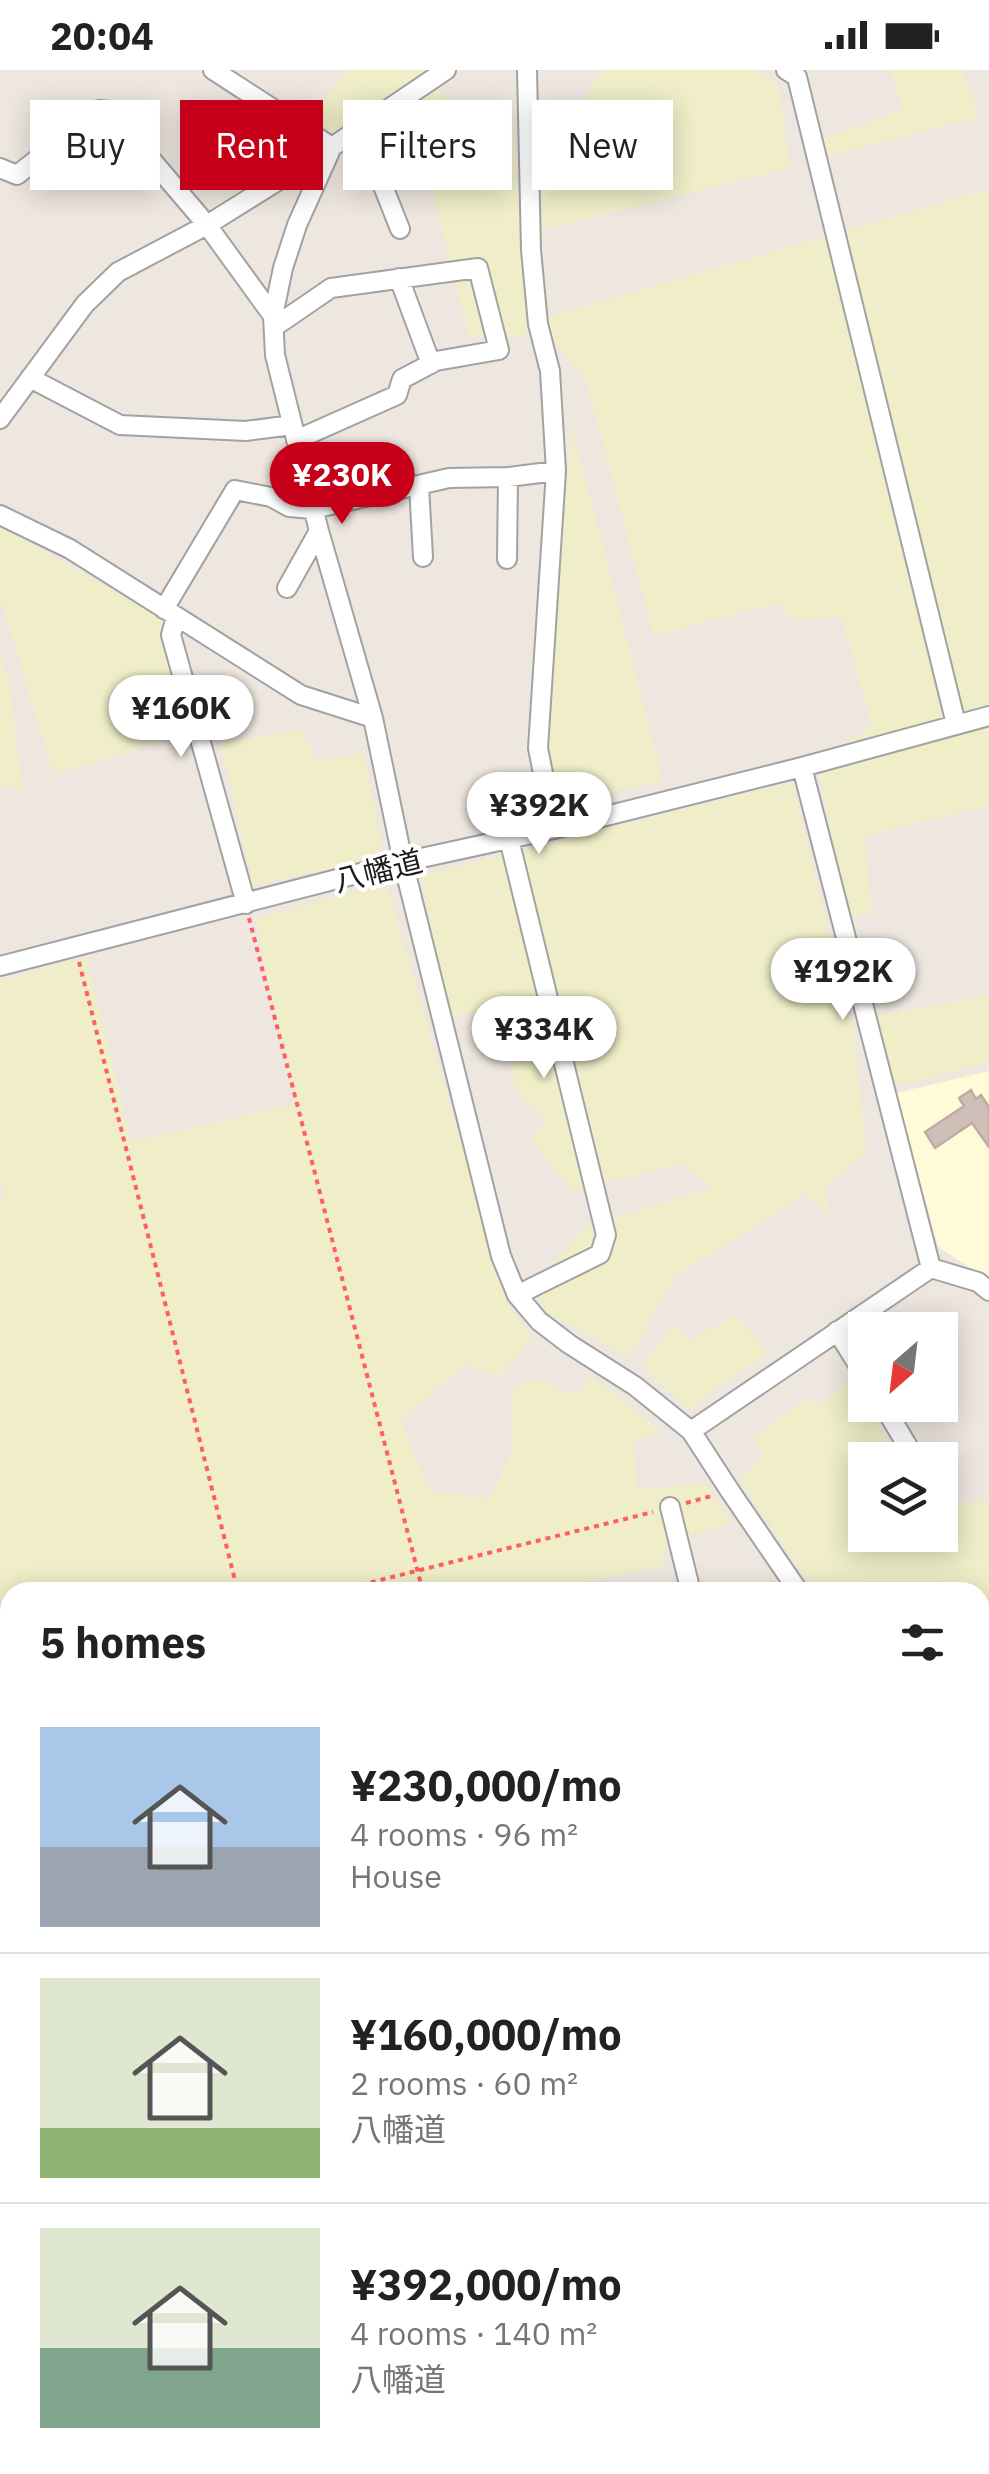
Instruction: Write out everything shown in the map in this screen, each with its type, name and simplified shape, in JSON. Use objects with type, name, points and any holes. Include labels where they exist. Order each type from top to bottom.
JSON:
[{"type":"street","points":[[213,70],[332,147]]},
{"type":"street","points":[[402,100],[446,70]]},
{"type":"street","points":[[527,70],[531,250],[538,324],[550,372],[556,471],[538,748],[554,830]]},
{"type":"street","points":[[786,70],[797,77],[956,724]]},
{"type":"street","points":[[0,168],[17,175],[99,110],[110,111],[207,225],[274,322]]},
{"type":"street","points":[[0,418],[85,304],[118,272],[207,225],[343,140]]},
{"type":"street","points":[[332,147],[283,268],[274,322],[275,355],[313,509],[373,718],[403,862],[501,1256],[518,1295],[539,1322],[635,1386],[691,1430],[792,1582]]},
{"type":"street","points":[[385,190],[400,229]]},
{"type":"street","points":[[30,378],[120,425],[294,432],[397,395],[402,379],[431,364],[499,350],[478,268],[330,288],[274,322]]},
{"type":"street","points":[[399,278],[431,364]]},
{"type":"street","points":[[246,904],[171,635],[170,613],[235,490],[270,496],[290,507],[313,509],[449,478],[556,471]]},
{"type":"street","points":[[507,559],[508,477]]},
{"type":"street","points":[[420,486],[422,557]]},
{"type":"street","points":[[0,515],[70,548],[301,695],[373,718]]},
{"type":"street","points":[[288,588],[319,531]]},
{"type":"street","name":"八幡道","points":[[0,966],[403,862],[554,830],[989,716]]},
{"type":"street","points":[[802,767],[931,1268]]},
{"type":"street","points":[[509,840],[606,1234],[600,1254],[518,1295]]},
{"type":"street","points":[[931,1268],[978,1282],[989,1291]]},
{"type":"street","points":[[691,1430],[931,1268]]},
{"type":"street","points":[[837,1331],[848,1349]]},
{"type":"street","points":[[670,1508],[688,1582]]},
{"type":"path","points":[[246,904],[421,1582]]},
{"type":"path","points":[[76,947],[235,1582]]},
{"type":"path","points":[[373,1582],[730,1491]]},
{"type":"shaded area","points":[[989,1071],[989,1280],[938,1247],[896,1093]]},
{"type":"green space","points":[[345,70],[435,70],[386,100],[343,100],[343,127],[333,133],[323,124],[323,103]]},
{"type":"green space","points":[[602,70],[753,70],[778,84],[790,168],[542,230],[542,190],[673,190],[673,100],[585,100]]},
{"type":"green space","points":[[889,70],[962,70],[980,117],[828,156],[821,140],[904,109]]},
{"type":"green space","points":[[440,88],[447,100],[417,100]]},
{"type":"green space","points":[[513,126],[527,337],[469,337],[433,190],[512,190]]},
{"type":"green space","points":[[989,189],[989,805],[864,836],[872,914],[848,917],[817,762],[872,727],[842,617],[791,621],[779,602],[654,636],[586,380],[555,344],[547,317]]},
{"type":"green space","points":[[572,427],[663,780],[560,804],[544,713]]},
{"type":"green space","points":[[0,527],[166,620],[186,734],[54,775],[0,597]]},
{"type":"green space","points":[[0,651],[9,682],[23,792],[0,785]]},
{"type":"green space","points":[[300,729],[318,761],[363,753],[384,858],[253,885],[221,744]]},
{"type":"green space","points":[[792,782],[854,1034],[866,1151],[825,1188],[829,1212],[803,1194],[674,1278],[630,1357],[547,1312],[533,1285],[586,1227],[711,1188],[682,1164],[571,1191],[532,1139],[545,1120],[516,1091],[498,1010],[450,1017],[421,876]]},
{"type":"green space","points":[[386,882],[507,1303],[531,1339],[499,1376],[465,1364],[401,1420],[428,1490],[490,1499],[511,1453],[513,1391],[530,1378],[579,1396],[591,1376],[661,1432],[634,1439],[637,1490],[705,1483],[733,1522],[666,1544],[662,1567],[584,1582],[0,1582],[0,1199],[6,1196],[0,1181],[0,981],[86,956],[132,1142],[294,1104],[256,919]]},
{"type":"green space","points":[[989,995],[989,1063],[897,1085],[866,1018]]},
{"type":"green space","points":[[736,1315],[767,1353],[688,1409],[641,1365],[674,1326],[690,1340]]},
{"type":"green space","points":[[848,1381],[848,1422],[876,1422],[888,1442],[848,1442],[848,1552],[958,1552],[958,1504],[983,1500],[989,1509],[989,1582],[809,1582],[740,1481],[763,1453],[754,1438],[806,1398],[821,1407]]},
{"type":"building","points":[[971,1090],[976,1099],[981,1095],[989,1107],[989,1147],[972,1123],[935,1148],[925,1132],[964,1106],[959,1098]]}]
